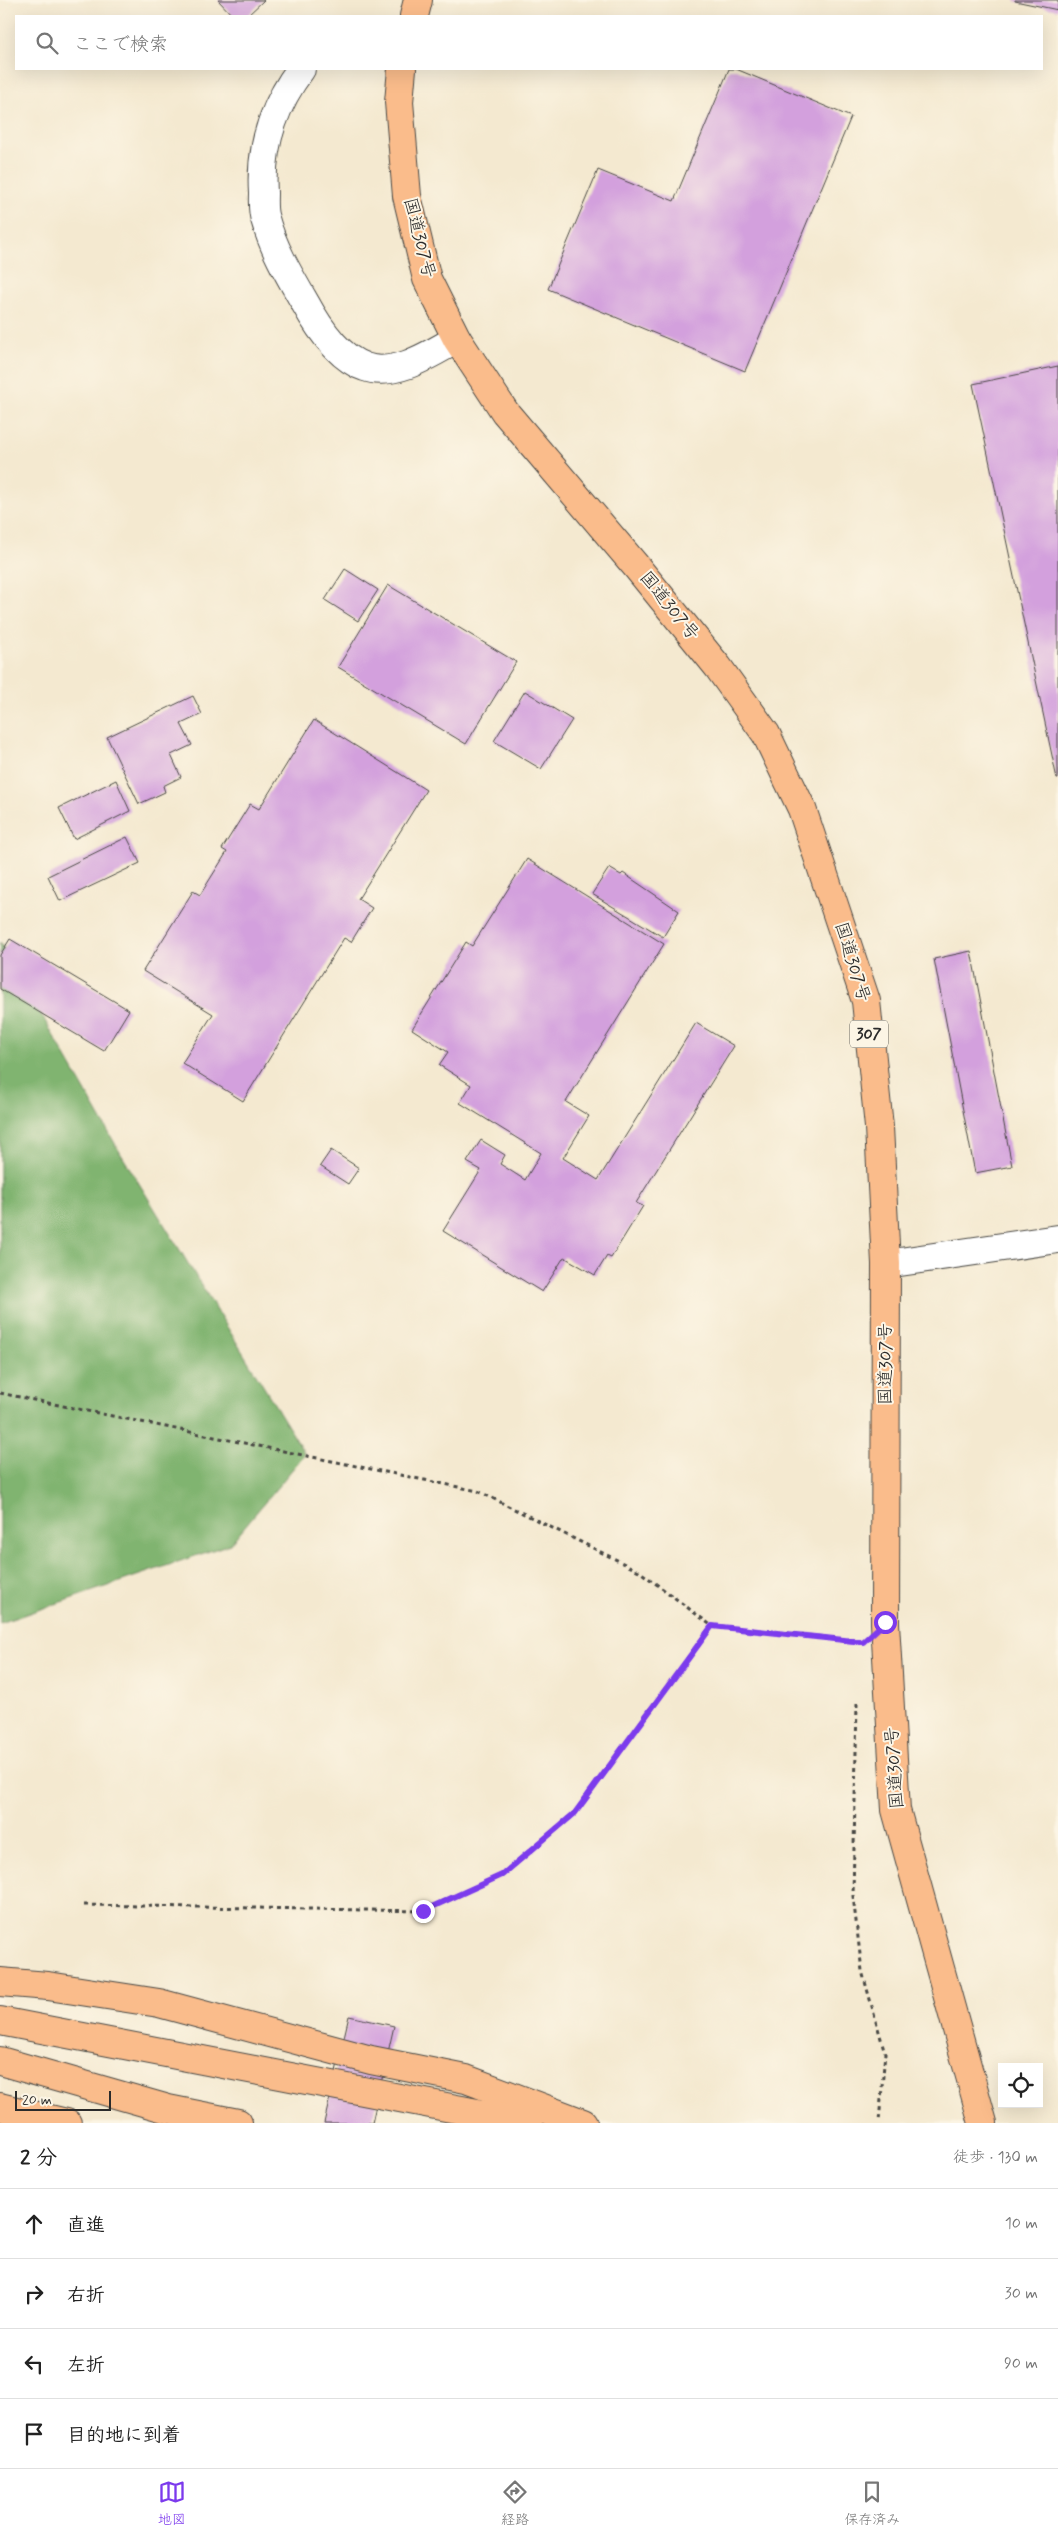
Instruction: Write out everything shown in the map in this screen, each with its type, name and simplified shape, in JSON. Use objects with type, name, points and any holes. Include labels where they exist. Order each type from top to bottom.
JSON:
[{"type":"highway","points":[[414,15],[418,0]]},
{"type":"highway","name":"国道307号","points":[[402,70],[399,102],[407,196],[427,279],[457,339],[505,412],[635,564],[718,667],[766,734],[802,809],[866,1001],[879,1127],[886,1264],[885,1622],[896,1810],[983,2123]]},
{"type":"highway","points":[[0,1982],[48,1986],[159,2003],[371,2060],[466,2079],[583,2123]]},
{"type":"highway","points":[[0,2021],[529,2123]]},
{"type":"highway","points":[[0,2061],[168,2109],[238,2123]]},
{"type":"highway","points":[[0,2107],[67,2123]]},
{"type":"street","points":[[300,70],[290,84],[270,125],[261,170],[264,217],[278,255],[315,321],[342,353],[365,368],[397,368],[457,339]]},
{"type":"street","points":[[886,1264],[1058,1239]]},
{"type":"path","points":[[0,1393],[478,1491],[639,1571],[712,1626],[863,1642],[885,1622]]},
{"type":"path","points":[[84,1905],[423,1911],[502,1875],[575,1813],[712,1626]]},
{"type":"path","points":[[858,1697],[853,1896],[862,1971],[885,2053],[879,2122]]},
{"type":"green space","points":[[0,942],[121,1154],[305,1454],[230,1544],[0,1623]]},
{"type":"building","points":[[218,0],[264,0],[248,15],[232,15]]},
{"type":"building","points":[[1015,0],[1058,0],[1058,10],[1015,1]]},
{"type":"building","points":[[729,70],[738,70],[851,117],[745,371],[548,289],[598,170],[674,201]]},
{"type":"building","points":[[1058,366],[1058,779],[1057,779],[973,384]]},
{"type":"building","points":[[345,569],[378,590],[358,621],[325,600]]},
{"type":"building","points":[[388,585],[516,662],[466,744],[338,667]]},
{"type":"building","points":[[525,691],[572,720],[541,769],[494,741]]},
{"type":"building","points":[[193,696],[202,714],[181,724],[192,745],[171,755],[181,777],[163,786],[165,792],[139,804],[107,737]]},
{"type":"building","points":[[314,720],[426,790],[358,899],[372,908],[351,942],[344,938],[243,1101],[182,1063],[213,1014],[143,971],[193,891],[200,895],[227,852],[222,849],[250,804],[259,809]]},
{"type":"building","points":[[116,780],[130,811],[74,839],[59,808]]},
{"type":"building","points":[[127,837],[140,863],[60,901],[48,876]]},
{"type":"building","points":[[527,859],[664,944],[566,1102],[589,1116],[563,1158],[598,1180],[696,1023],[734,1046],[636,1203],[643,1206],[611,1258],[607,1256],[595,1275],[564,1257],[542,1292],[443,1231],[481,1170],[467,1162],[481,1140],[505,1155],[500,1164],[525,1180],[541,1153],[460,1103],[471,1085],[439,1065],[448,1052],[412,1029],[466,942],[472,946]]},
{"type":"building","points":[[609,868],[621,875],[623,873],[679,911],[663,937],[592,894]]},
{"type":"building","points":[[10,939],[129,1010],[104,1051],[0,989],[0,955]]},
{"type":"building","points":[[971,951],[1012,1166],[975,1173],[934,959]]},
{"type":"building","points":[[331,1150],[359,1168],[348,1184],[320,1166]]},
{"type":"building","points":[[349,2016],[394,2026],[372,2123],[324,2123]]},
{"type":"route","points":[[423,1911],[502,1875],[575,1813],[712,1626],[863,1642],[885,1622]]}]
